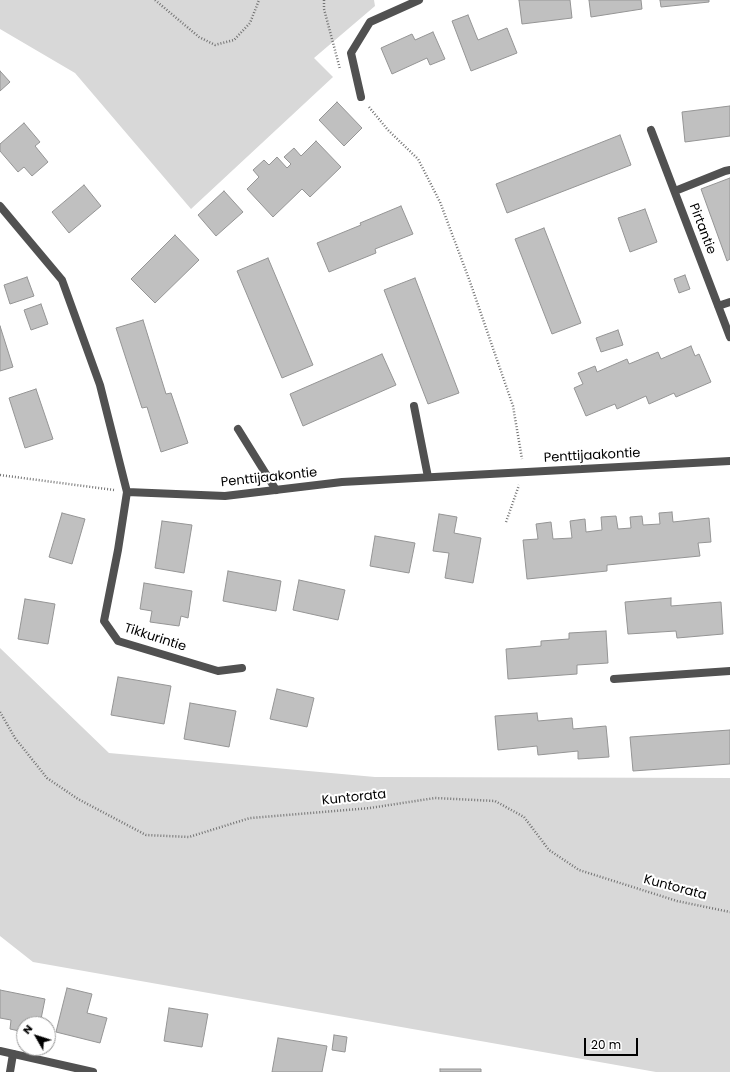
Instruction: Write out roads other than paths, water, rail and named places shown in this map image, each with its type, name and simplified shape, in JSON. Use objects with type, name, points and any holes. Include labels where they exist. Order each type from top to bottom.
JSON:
[{"type":"street","points":[[361,97],[351,53],[370,22],[419,0]]},
{"type":"street","name":"Pirtantie","points":[[651,130],[730,337]]},
{"type":"street","points":[[674,191],[730,170]]},
{"type":"street","points":[[0,206],[62,280],[100,385],[127,492]]},
{"type":"street","points":[[718,306],[730,302]]},
{"type":"street","points":[[414,406],[428,477]]},
{"type":"street","points":[[238,429],[276,490]]},
{"type":"street","name":"Penttijaakontie","points":[[127,492],[225,496],[342,482],[730,461]]},
{"type":"street","name":"Tikkurintie","points":[[127,492],[118,550],[104,621],[118,641],[218,671],[242,668]]},
{"type":"street","points":[[614,679],[730,671]]},
{"type":"street","points":[[0,1051],[93,1072]]},
{"type":"street","points":[[10,1072],[13,1054]]}]
